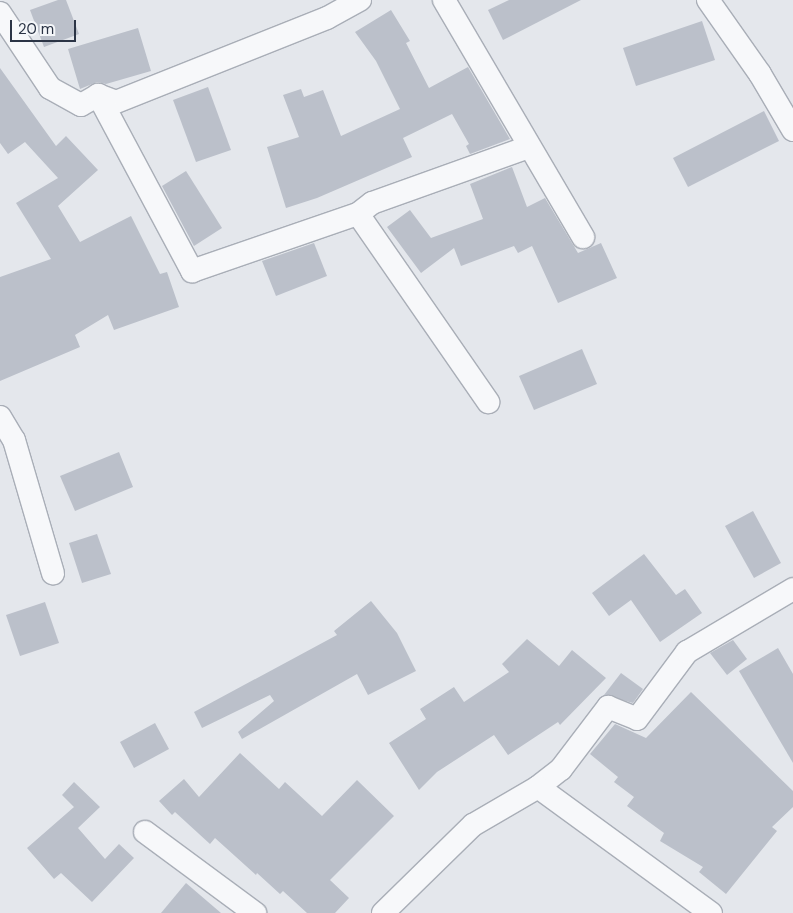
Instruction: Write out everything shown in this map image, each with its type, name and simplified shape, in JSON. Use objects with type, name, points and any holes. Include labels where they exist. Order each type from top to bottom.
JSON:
[{"type":"street","points":[[98,95],[116,102],[327,18],[360,0]]},
{"type":"street","points":[[444,0],[528,148],[583,237]]},
{"type":"street","points":[[708,0],[760,74],[793,130]]},
{"type":"street","points":[[3,27],[50,88],[81,105],[98,95]]},
{"type":"street","points":[[98,95],[192,271],[358,214],[372,203],[528,148]]},
{"type":"street","points":[[358,214],[488,402]]},
{"type":"street","points":[[0,417],[14,440],[53,573]]},
{"type":"street","points":[[383,913],[473,825],[538,787],[561,769],[608,708],[637,719],[687,652],[793,589]]},
{"type":"street","points":[[538,787],[710,913]]},
{"type":"street","points":[[145,832],[255,913]]},
{"type":"building","points":[[58,0],[66,0],[79,34],[44,47],[30,10]]},
{"type":"building","points":[[509,0],[581,0],[503,40],[488,10]]},
{"type":"building","points":[[391,10],[410,41],[406,43],[429,88],[468,67],[510,139],[470,154],[466,146],[469,144],[452,114],[403,138],[412,157],[317,198],[286,208],[267,147],[299,137],[283,95],[301,89],[304,97],[323,90],[341,136],[400,109],[376,61],[355,32]]},
{"type":"building","points":[[702,21],[715,60],[636,86],[623,48]]},
{"type":"building","points":[[138,28],[151,71],[106,84],[97,82],[80,89],[68,49]]},
{"type":"building","points":[[0,68],[56,146],[66,136],[98,170],[58,206],[80,242],[131,216],[160,274],[167,272],[179,307],[114,330],[108,315],[75,335],[80,347],[0,381],[0,277],[51,259],[16,203],[58,178],[25,142],[8,154],[0,143]]},
{"type":"building","points":[[208,87],[231,150],[196,162],[173,100]]},
{"type":"building","points":[[764,111],[779,141],[688,187],[673,158]]},
{"type":"building","points":[[512,167],[527,207],[545,198],[578,253],[601,243],[617,278],[558,303],[532,246],[518,253],[514,246],[461,266],[454,248],[421,273],[387,227],[410,210],[431,238],[483,219],[470,184]]},
{"type":"building","points":[[186,171],[222,228],[194,246],[162,186]]},
{"type":"building","points":[[314,243],[327,276],[276,296],[262,261]]},
{"type":"building","points":[[582,349],[597,384],[534,410],[519,376]]},
{"type":"building","points":[[119,452],[133,487],[75,511],[60,476]]},
{"type":"building","points":[[753,511],[781,563],[754,578],[725,526]]},
{"type":"building","points":[[97,534],[111,574],[82,583],[69,543]]},
{"type":"building","points":[[644,554],[676,595],[685,589],[702,613],[660,642],[631,600],[609,616],[592,593]]},
{"type":"building","points":[[371,601],[397,633],[416,671],[368,695],[357,674],[242,739],[238,732],[274,701],[270,695],[202,728],[194,712],[337,635],[334,631]]},
{"type":"building","points":[[45,602],[59,643],[20,656],[6,615]]},
{"type":"building","points":[[527,639],[559,666],[572,650],[606,678],[560,725],[558,722],[508,755],[494,735],[437,772],[419,790],[389,743],[426,719],[420,709],[454,687],[464,702],[509,672],[502,664]]},
{"type":"building","points":[[733,640],[747,659],[727,675],[710,653]]},
{"type":"building","points":[[778,648],[793,674],[793,763],[739,671]]},
{"type":"building","points":[[621,673],[643,689],[633,703],[604,695]]},
{"type":"building","points":[[691,692],[793,791],[793,807],[772,827],[777,831],[726,894],[699,872],[703,867],[660,841],[664,833],[627,806],[634,797],[614,782],[618,777],[590,754],[615,724],[646,738]]},
{"type":"building","points":[[155,723],[169,749],[134,768],[120,742]]},
{"type":"building","points":[[240,753],[279,789],[285,782],[322,816],[357,780],[394,816],[330,880],[349,898],[335,913],[307,913],[283,891],[280,894],[257,873],[256,875],[215,838],[210,844],[175,812],[172,815],[159,801],[184,779],[199,797]]},
{"type":"building","points":[[74,782],[100,807],[78,828],[105,859],[119,844],[134,858],[92,902],[61,873],[54,879],[27,848],[74,807],[62,795]]},
{"type":"building","points":[[186,883],[221,913],[161,913]]}]
